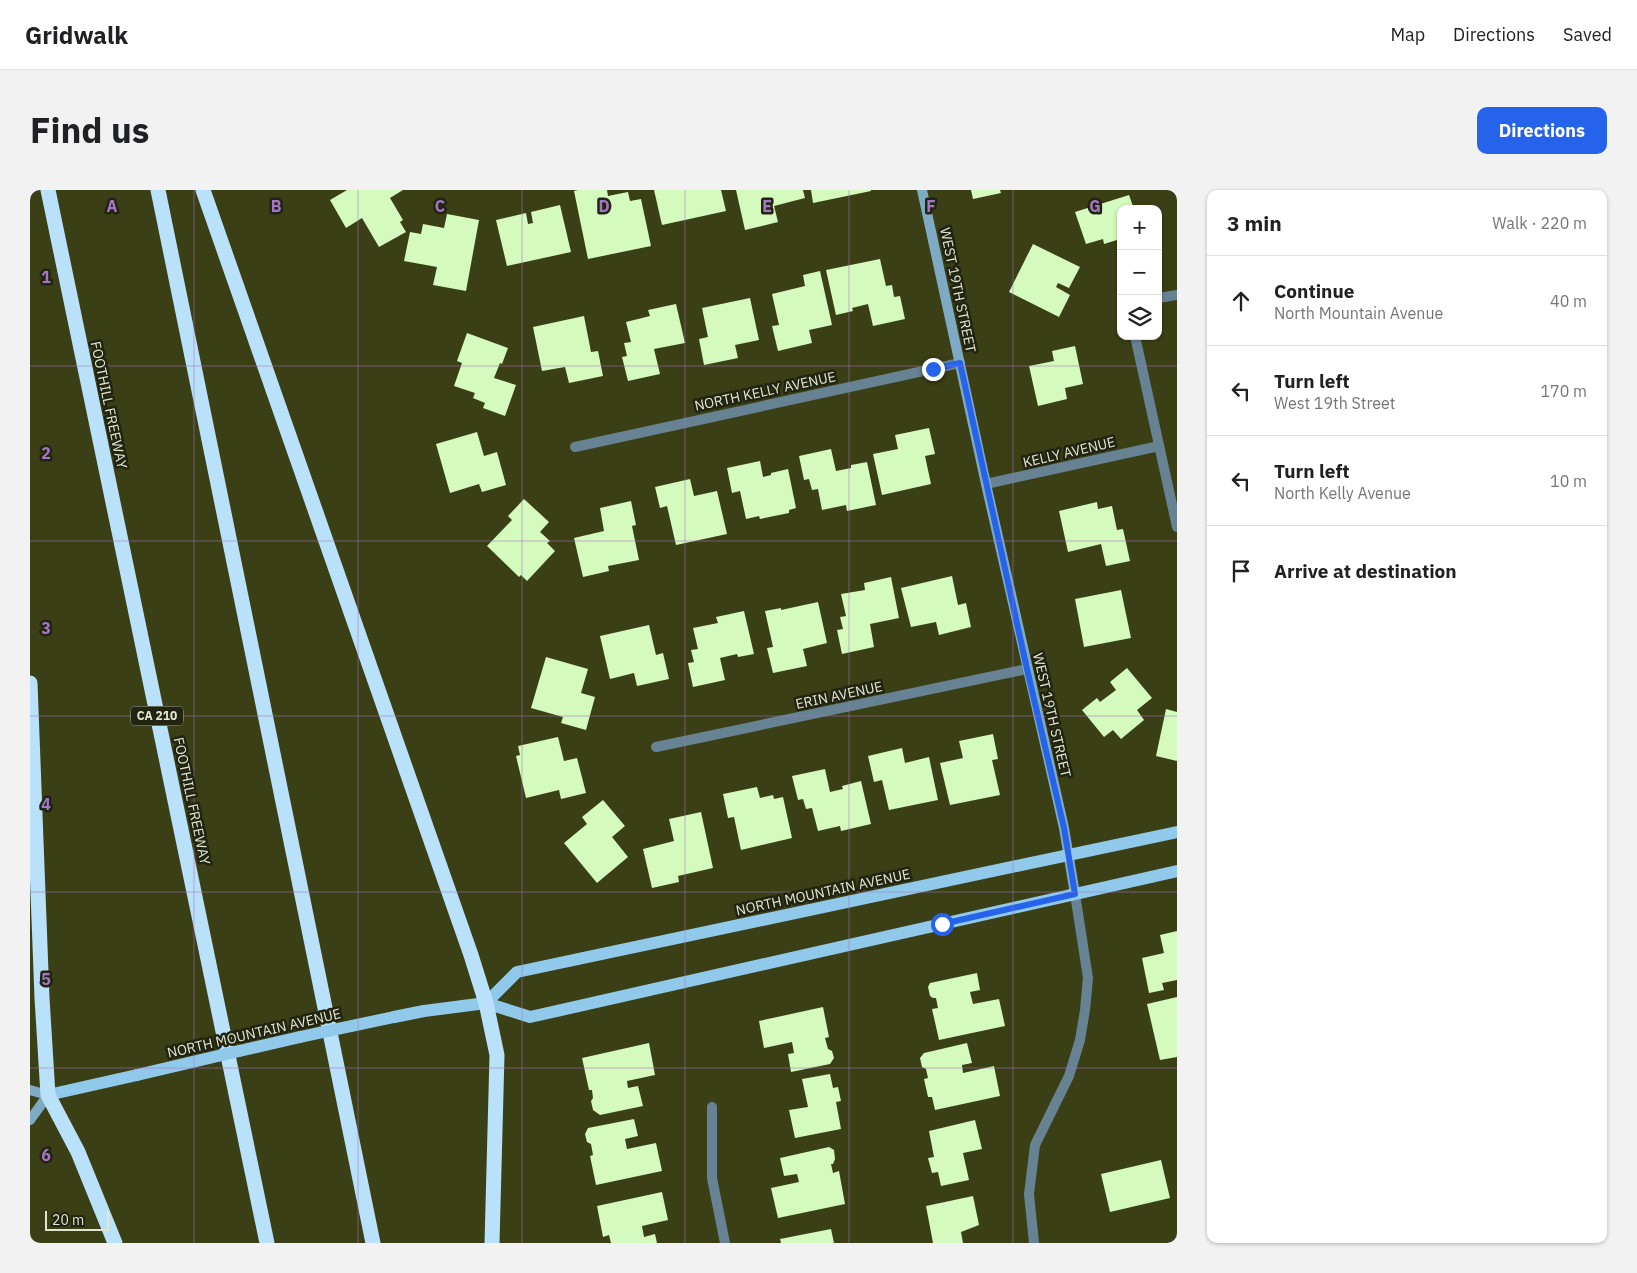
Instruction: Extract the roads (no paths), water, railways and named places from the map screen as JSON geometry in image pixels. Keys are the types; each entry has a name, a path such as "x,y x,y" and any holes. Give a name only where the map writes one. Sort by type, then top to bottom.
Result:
{"highway":[{"name":"FOOTHILL FREEWAY","path":"48,190 267,1243"},
{"path":"158,190 373,1243"},
{"path":"203,190 486,1003 497,1056 492,1243"},
{"path":"30,683 48,1095 78,1152 115,1243"}],"main road":[{"name":"WEST 19TH STREET","path":"922,190 1069,855 1075,894"},
{"name":"NORTH MOUNTAIN AVENUE","path":"486,1003 517,972 1177,832"},
{"name":"NORTH MOUNTAIN AVENUE","path":"30,1090 48,1095 424,1011 486,1003 530,1017 1177,871"},
{"path":"30,1120 48,1095"}],"street":[{"path":"1162,297 1177,294"},
{"path":"1136,340 1177,527"},
{"name":"NORTH KELLY AVENUE","path":"575,447 960,363"},
{"name":"KELLY AVENUE","path":"986,484 1159,446"},
{"name":"ERIN AVENUE","path":"656,748 1027,669"},
{"name":"WEST 19TH STREET","path":"1034,1243 1029,1194 1035,1145 1069,1076 1080,1040 1085,1010 1088,978 1075,894"},
{"path":"712,1107 712,1178 725,1243"}]}
